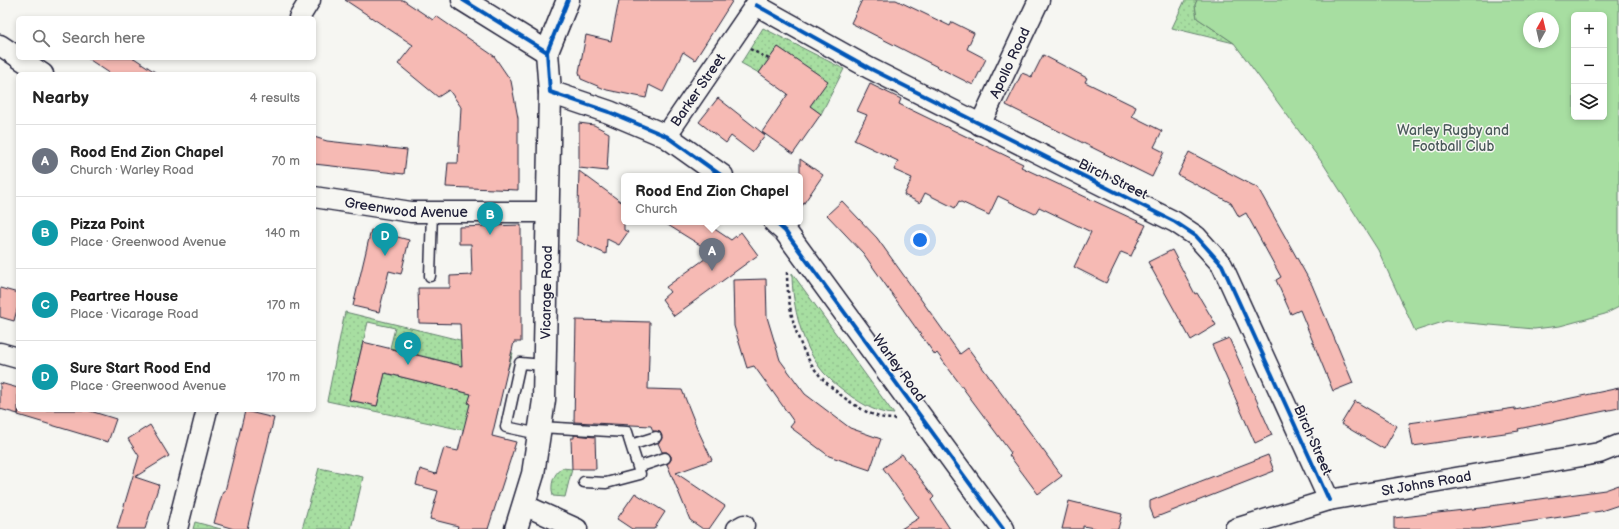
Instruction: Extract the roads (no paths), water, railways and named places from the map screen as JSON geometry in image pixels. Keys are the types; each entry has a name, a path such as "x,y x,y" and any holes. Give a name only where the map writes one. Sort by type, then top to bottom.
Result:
{"street":[{"path":"300,16 310,0"},
{"path":"463,0 547,52 568,0"},
{"name":"Apollo Road","path":"980,125 1039,0"},
{"name":"Birch Street","path":"758,2 869,68 1175,222 1201,242 1222,265 1329,500"},
{"name":"Barker Street","path":"550,92 609,112 666,136 758,2"},
{"path":"0,45 16,56"},
{"name":"Vicarage Road","path":"516,529 533,474 544,400 546,212 550,92 547,52"},
{"path":"22,60 40,72"},
{"path":"666,136 718,173"},
{"name":"Greenwood Avenue","path":"316,196 411,212 546,212"},
{"name":"Warley Road","path":"778,225 790,238 1003,529"},
{"path":"0,353 16,357"},
{"path":"177,529 203,412"},
{"name":"St Johns Road","path":"1235,529 1329,500 1600,453 1619,444"},
{"path":"524,505 577,529"}],"lane":[{"path":"430,276 432,212"},
{"path":"544,365 520,363 506,427 539,430 627,432 640,474 606,483 584,482"},
{"path":"631,445 656,437"},
{"path":"638,467 665,458"}],"place":[{"name":"Pizza Point","path":"490,235"},
{"name":"Sure Start Rood End","path":"385,256"},
{"name":"Rood End Zion Chapel","path":"712,271"},
{"name":"Peartree House","path":"408,365"}],"park label":[{"name":"Warley Rugby and Football Club","path":"1453,138"}]}
